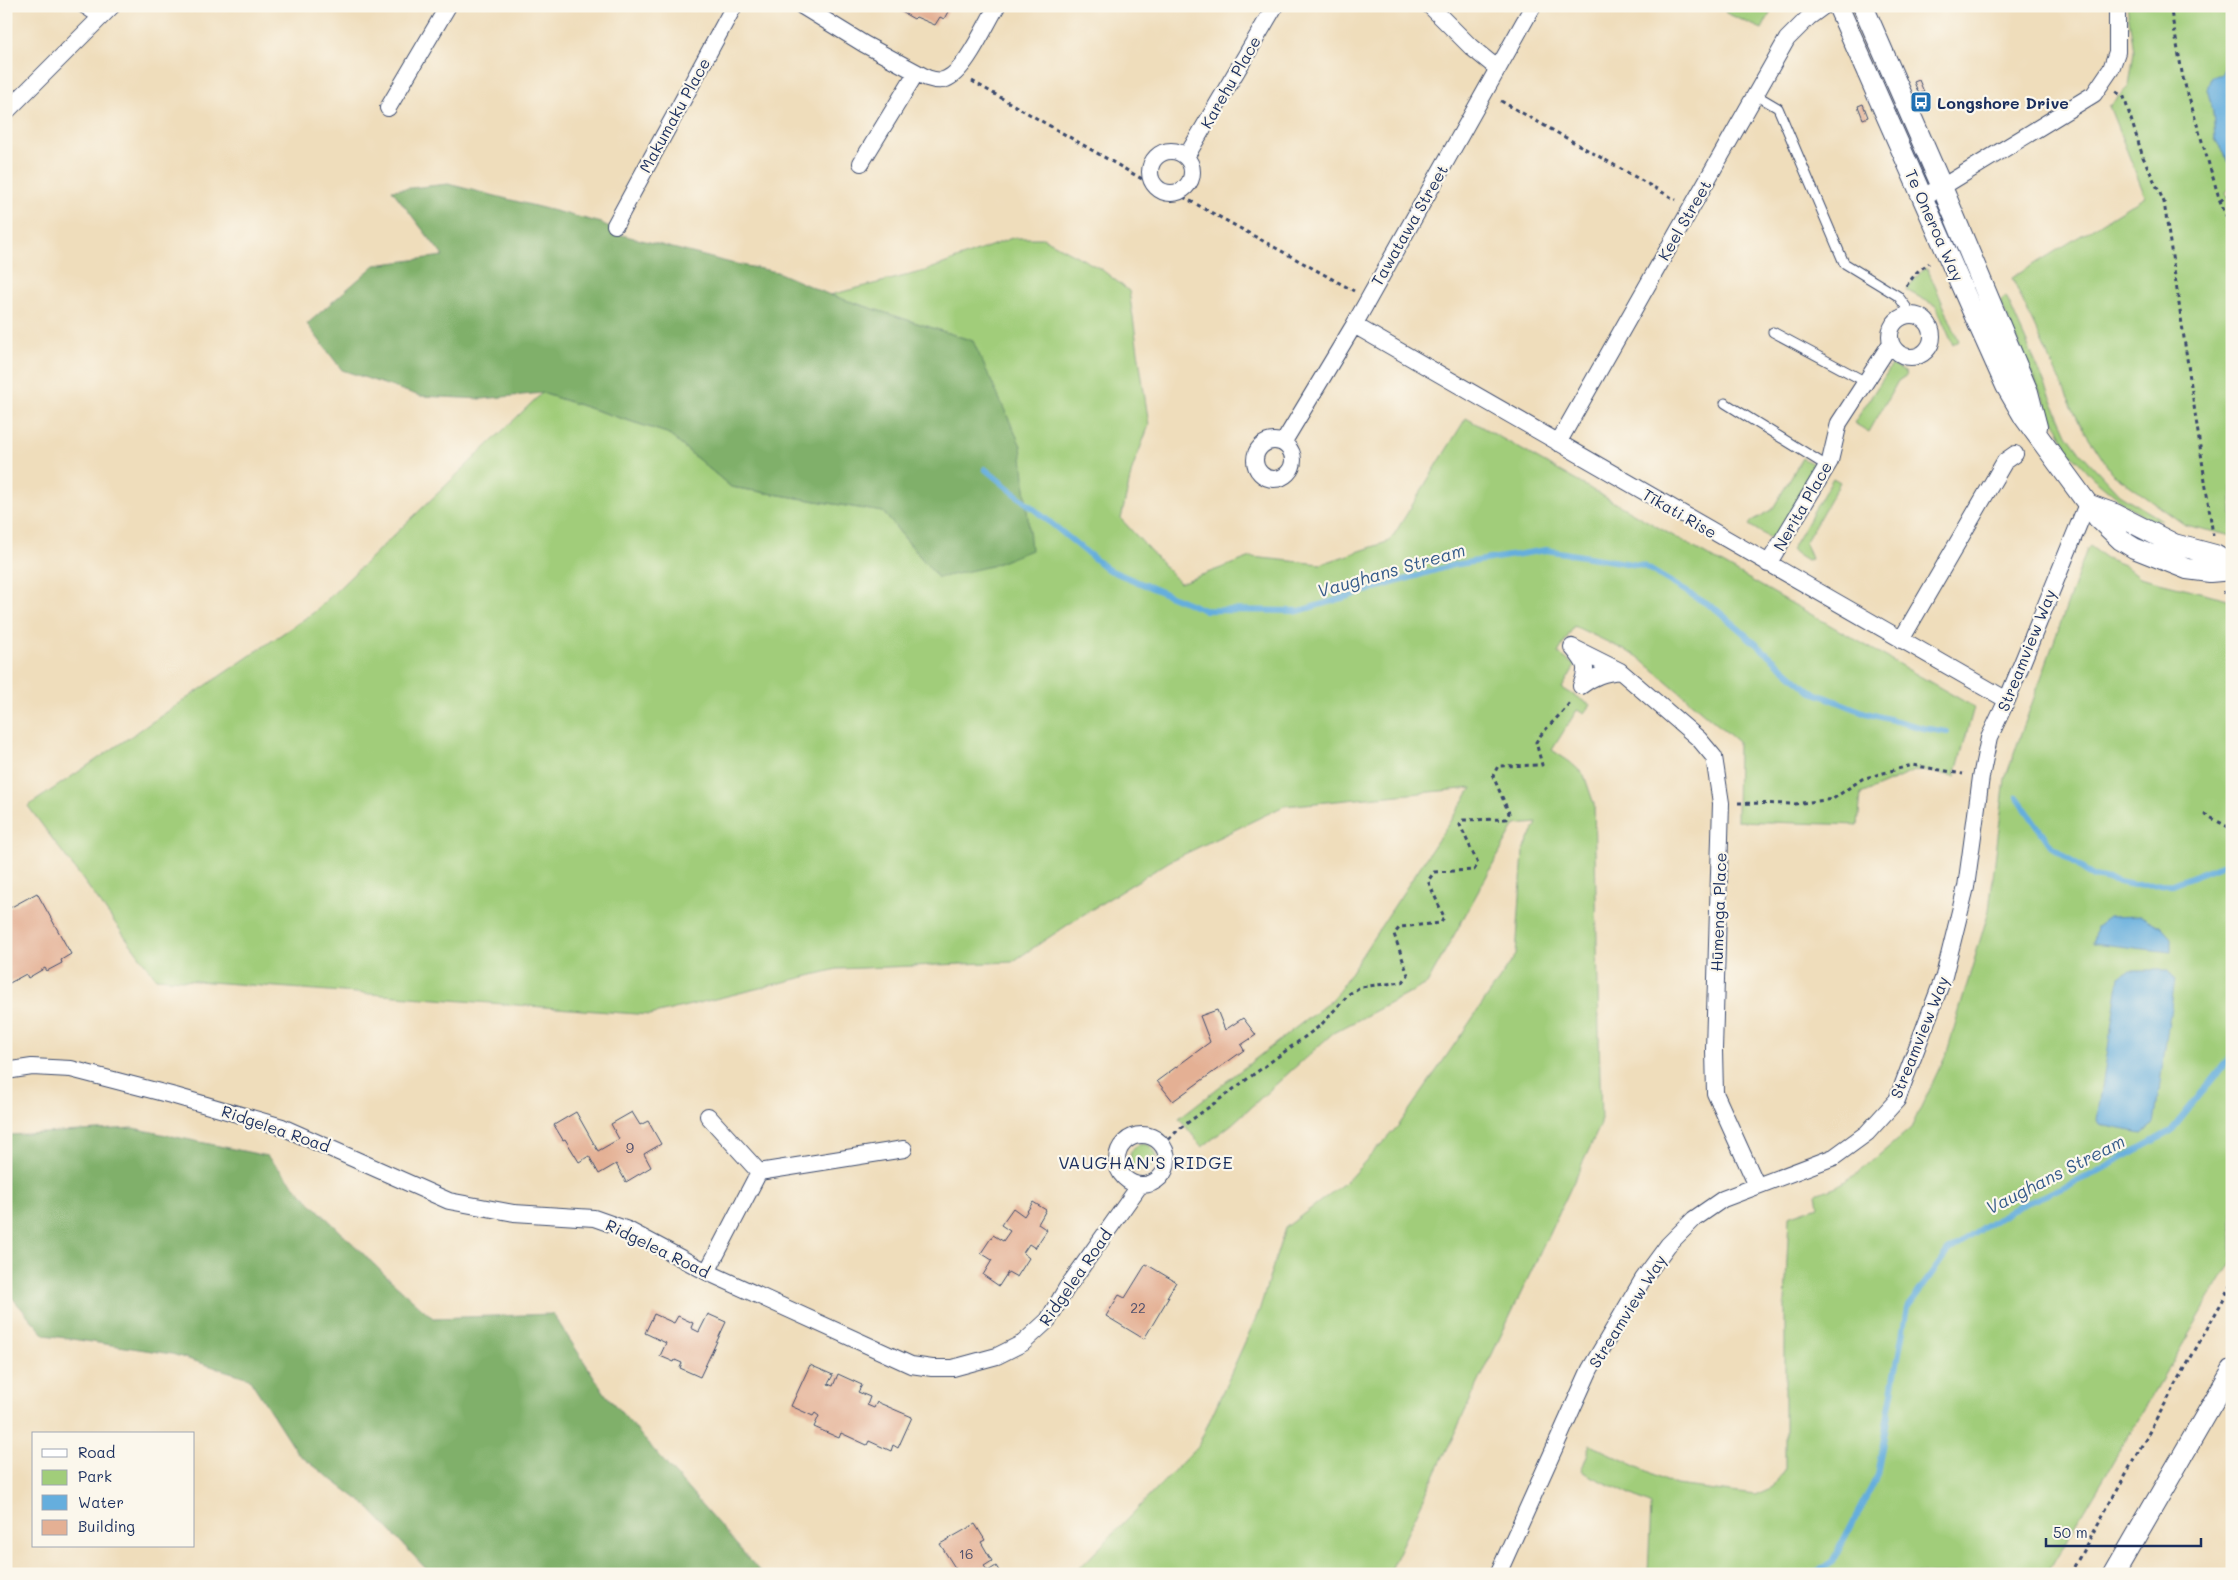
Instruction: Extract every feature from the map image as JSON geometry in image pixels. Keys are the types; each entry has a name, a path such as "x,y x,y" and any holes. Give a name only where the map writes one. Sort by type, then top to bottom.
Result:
{"street":[{"path":"6,112 112,6"},
{"path":"388,108 448,6"},
{"name":"Makumaku Place","path":"615,225 734,6"},
{"path":"802,6 916,73 938,81 958,72 997,6"},
{"name":"Karehu Place","path":"1186,157 1275,6"},
{"path":"1430,6 1471,47 1498,69"},
{"name":"Tawatawa Street","path":"1282,443 1354,325 1533,6"},
{"name":"Keel Street","path":"1558,443 1787,39 1808,17 1824,6"},
{"name":"Te Oneroa Way","path":"1838,6 2006,386 2024,417 2110,531 2134,548 2186,569 2210,572 2232,570"},
{"name":"Te Oneroa Way","path":"1863,6 2028,392 2040,439"},
{"path":"1922,197 1942,187 2094,94 2103,83 2117,52 2117,6"},
{"path":"861,162 916,73"},
{"path":"1169,150 1178,152 1186,157 1192,167 1192,178 1186,187 1176,193 1165,193 1156,187 1151,179 1150,169 1153,160 1169,150"},
{"path":"1891,343 1894,349 1906,357 1920,355 1930,345 1932,332 1929,325 1919,316 1912,315"},
{"name":"Nerita Place","path":"1768,564 1830,461 1839,423 1891,343 1889,336 1894,323 1899,318 1912,315"},
{"name":"Tīkati Rise","path":"1354,325 2007,700"},
{"path":"1901,640 2005,461 2015,454"},
{"path":"2088,504 2115,514 2174,544 2215,555 2232,565"},
{"name":"Streamview Way","path":"1498,1574 1590,1369 1643,1279 1668,1245 1694,1219 1723,1199 1834,1157 1867,1133 1897,1100 1944,976 1966,886 1981,777 1989,738 2007,700 2088,504"},
{"name":"Hūmenga Place","path":"1581,686 1587,672 1585,662 1572,647 1620,671 1700,738 1714,757 1721,803 1714,1050 1715,1093 1757,1186"},
{"path":"1581,686 1592,677 1603,673 1620,671"},
{"name":"Ridgelea Road","path":"6,1071 32,1067 71,1069 175,1096 282,1127 449,1201 514,1213 594,1218 628,1230 707,1272 911,1365 932,1368 953,1368 997,1356 1023,1343 1048,1320 1066,1289 1140,1185 1156,1181 1166,1168 1166,1152 1162,1145"},
{"path":"708,1116 759,1172"},
{"path":"1140,1185 1125,1179 1120,1172 1117,1164 1120,1148 1132,1136 1141,1134 1157,1139 1162,1145"},
{"path":"759,1172 904,1149"},
{"path":"707,1272 759,1172"},
{"path":"2116,1573 2232,1370"}],"lane":[{"path":"79,6 99,19"},
{"path":"1756,95 1778,108 1844,263 1898,296 1912,315"},
{"path":"1773,332 1866,382"},
{"path":"1724,403 1827,466"}],"path":[{"path":"2170,6 2183,78 2220,201 2232,230"},
{"path":"958,72 1156,187"},
{"path":"2103,83 2124,97 2144,157 2164,202 2214,537"},
{"path":"1485,92 1690,208"},
{"path":"2220,201 2232,192"},
{"path":"1176,193 1368,298"},
{"path":"1898,296 1917,272 1929,263"},
{"path":"1162,1145 1179,1128 1321,1025 1349,994 1360,987 1403,982 1408,975 1394,934 1400,927 1441,923 1444,917 1428,881 1434,872 1474,870 1478,864 1460,825 1463,820 1506,818 1509,813 1493,776 1498,766 1542,765 1536,742 1544,728 1561,716 1581,686"},
{"path":"1721,803 1795,804 1833,799 1862,780 1912,765 1981,777"},
{"path":"2204,814 2232,829"},
{"path":"2070,1574 2232,1284"}],"green space":[{"path":"1723,6 1774,6 1762,29 1726,13"},
{"path":"2127,6 2232,6 2232,45 2228,50 2222,74 2207,89 2213,111 2215,139 2232,167 2232,187 2226,192 2232,208 2232,536 2185,525 2111,472 2079,422 2012,278 2145,196 2109,106 2129,86 2134,51"},
{"path":"448,184 602,223 622,235 731,263 777,272 830,295 973,341 1021,446 1031,550 991,566 938,578 883,512 731,487 667,433 542,393 482,399 420,396 342,370 307,324 375,265 443,256 392,190"},
{"path":"1012,238 1043,238 1101,269 1129,291 1149,425 1132,470 1121,519 1180,583 1251,557 1321,564 1390,541 1466,418 1974,707 1955,776 1917,770 1861,794 1858,825 1737,821 1738,742 1637,656 1574,626 1558,653 1575,666 1562,688 1590,705 1584,713 1577,710 1552,750 1570,762 1584,775 1594,804 1601,1124 1388,1574 1074,1574 1198,1446 1259,1311 1285,1228 1347,1181 1399,1125 1516,955 1523,852 1537,823 1515,825 1427,984 1333,1033 1232,1124 1202,1147 1179,1118 1333,999 1472,788 1284,806 1170,861 1081,916 1012,962 837,969 650,1015 156,978 28,806 313,613 542,393 667,433 731,487 883,512 938,578 973,341 830,295 925,271"},
{"path":"1924,268 1928,270 1959,341 1953,345 1936,306 1906,290"},
{"path":"2006,296 2067,434 2080,452 2119,494 2162,520 2149,520 2126,505 2092,477 2069,451 2039,390 2000,301"},
{"path":"1892,365 1907,375 1898,381 1869,432 1854,423"},
{"path":"1802,458 1819,467 1775,541 1749,525 1752,521 1772,510"},
{"path":"1833,478 1840,482 1805,543 1811,559 1807,560 1791,550"},
{"path":"2090,546 2106,558 2124,565 2139,577 2232,600 2232,1261 2047,1574 1648,1574 1651,1505 1581,1471 1591,1445 1676,1485 1755,1495 1773,1487 1785,1468 1785,1303 1789,1216 1818,1206 1816,1194 1837,1186 1858,1173 1911,1128 1947,1052 1989,910 2005,779 2087,549"},
{"path":"133,1128 267,1156 310,1202 385,1275 433,1318 553,1314 606,1395 762,1574 431,1574 366,1505 298,1454 249,1378 172,1354 45,1335 6,1291 6,1156 9,1135"},
{"path":"1143,1144 1152,1148 1156,1157 1152,1166 1143,1170 1134,1166 1130,1157 1134,1148"}],"water":[{"path":"2232,45 2232,167 2215,139 2213,111 2207,89 2211,77 2222,74 2228,50"},
{"path":"2141,916 2161,927 2171,938 2171,952 2093,943 2096,927 2109,917"},
{"path":"2130,970 2168,970 2175,979 2154,1124 2142,1133 2100,1125 2097,1120 2119,977"}],"building":[{"path":"903,6 951,6 944,19 940,17 935,25 916,17 914,19 900,11"},
{"path":"1919,80 1924,92 1919,94 1914,82"},
{"path":"1863,104 1868,117 1863,119 1858,106"},
{"path":"37,893 71,954 61,960 62,963 47,971 45,968 28,978 26,974 6,985 6,910"},
{"path":"1217,1010 1225,1030 1243,1018 1256,1035 1241,1045 1244,1050 1173,1101 1157,1081 1210,1042 1200,1016"},
{"path":"576,1112 598,1151 619,1139 611,1124 632,1112 640,1125 648,1121 661,1144 644,1154 651,1167 626,1182 616,1164 599,1174 589,1156 579,1162 554,1125"},
{"path":"1033,1202 1046,1210 1038,1224 1047,1230 1035,1248 1029,1244 1023,1253 1029,1258 1017,1277 1008,1272 999,1286 983,1275 992,1260 981,1253 993,1235 1003,1241 1010,1231 1001,1225 1013,1208 1024,1216"},
{"path":"1146,1264 1176,1282 1144,1339 1106,1316 1119,1295 1125,1298"},
{"path":"654,1314 674,1323 678,1316 693,1323 691,1328 699,1332 708,1314 726,1322 700,1377 680,1368 682,1363 660,1356 666,1343 645,1333"},
{"path":"810,1365 833,1375 828,1384 833,1386 838,1374 862,1385 858,1392 870,1397 867,1405 874,1408 877,1402 912,1417 898,1448 893,1445 891,1451 869,1441 867,1445 841,1433 839,1438 814,1427 819,1416 815,1413 813,1416 791,1406"},
{"path":"975,1524 985,1540 981,1542 992,1561 984,1566 988,1571 996,1566 1001,1574 959,1574 940,1544"}],"waterway":[{"name":"Vaughans Stream","path":"985,469 1107,569 1204,610 1299,611 1453,565 1546,550 1644,566 1717,610 1810,691 1866,713 1923,728 1947,732"},
{"path":"2017,797 2052,847 2094,877 2134,885 2173,884 2232,861"},
{"name":"Vaughans Stream","path":"1814,1574 1832,1562 1877,1476 1907,1308 1948,1251 2011,1210 2093,1174 2171,1131 2232,1055"}],"place":[{"name":"Longshore Drive","path":"1921,102"}],"district":[{"name":"VAUGHAN'S RIDGE","path":"1146,1162"}]}
